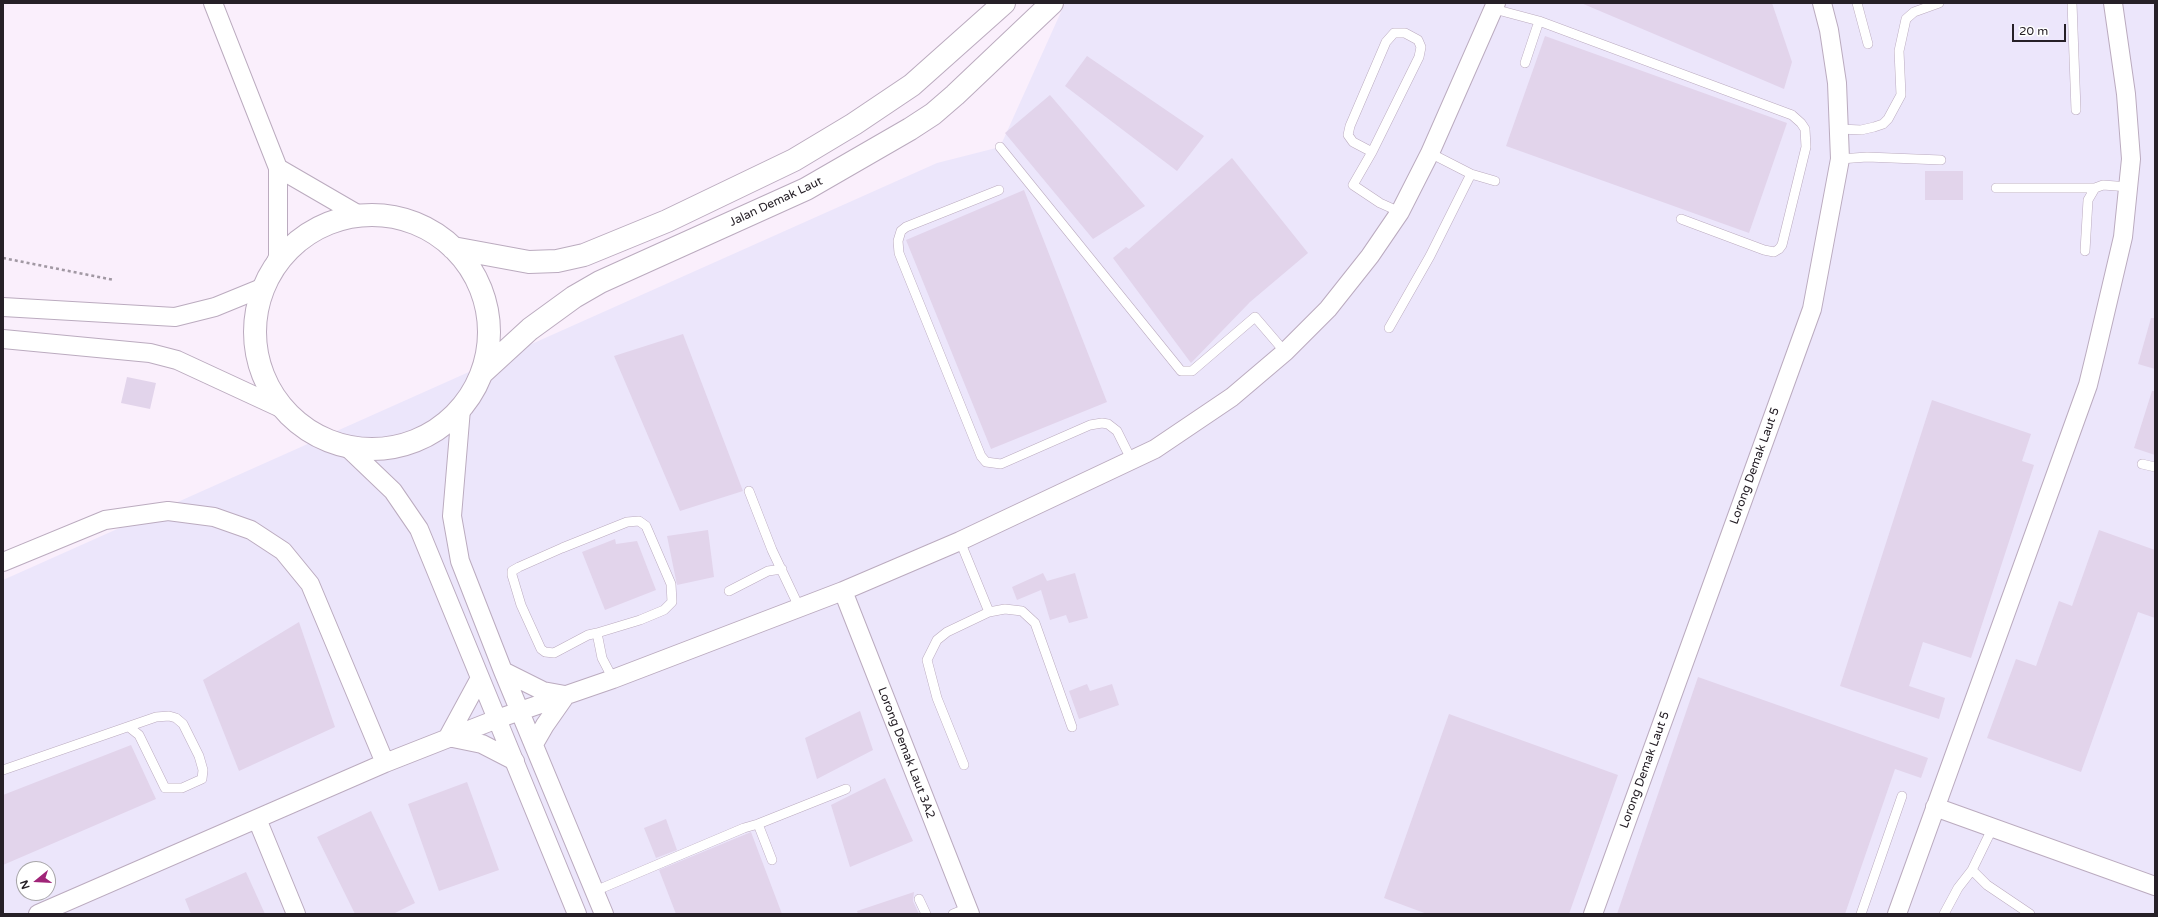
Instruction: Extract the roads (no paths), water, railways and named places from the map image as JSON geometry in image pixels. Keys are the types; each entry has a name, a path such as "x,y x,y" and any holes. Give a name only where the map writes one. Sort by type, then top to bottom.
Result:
{"main road":[{"path":"453,248 529,262 557,261 584,255 667,221 794,160 854,124 912,85 1004,3"},
{"name":"Jalan Demak Laut","path":"482,373 530,328 574,296 607,279 806,189 910,129 933,114 955,95 1052,3"},
{"path":"359,215 393,217 419,225 437,235 453,248 470,269 482,293 488,320 488,347 482,373 473,392 461,409 440,427 409,444 382,449 347,447 324,439 303,427 285,410 270,388 260,364 257,345 257,312 267,281 292,246 307,234 323,225 359,215"}],"street":[{"path":"3,307 175,317 215,307 267,281 278,257 278,168 213,3"},
{"name":"Lorong Demak Laut 5","path":"1593,914 1812,309 1840,159 1840,129 1834,56 1822,3"},
{"path":"1897,914 2088,386 2123,237 2131,158 2126,94 2113,3"},
{"path":"38,914 448,737 613,679 800,609 960,541 1161,446 1232,397 1285,352 1328,309 1370,256 1400,212 1430,153 1495,6"},
{"path":"278,168 359,215"},
{"path":"3,338 150,353 177,360 285,410"},
{"path":"461,409 452,492 452,516 460,561 503,671 604,914"},
{"path":"347,447 393,491 419,529 577,914"},
{"path":"3,562 105,520 168,511 214,516 251,530 283,551 310,584 385,763"},
{"name":"Lorong Demak Laut 3A2","path":"843,591 964,912"},
{"path":"503,671 543,691 566,695"},
{"path":"448,737 480,678"},
{"path":"534,744 544,724 566,695"},
{"path":"448,737 482,744 515,761"},
{"path":"1935,807 1992,829 2155,886"},
{"path":"257,819 296,914"}],"lane":[{"path":"1857,3 1868,44"},
{"path":"1840,129 1861,130 1874,128 1883,124 1888,119 1901,95 1899,51 1906,19 1914,12 1938,3"},
{"path":"2072,3 2076,110"},
{"path":"1495,6 1792,115 1801,123 1805,129 1806,147 1782,245 1779,249 1774,252 1764,250 1681,219"},
{"path":"1525,63 1539,21"},
{"path":"1372,152 1352,142 1348,135 1350,126 1389,38 1394,33 1411,34 1418,40 1421,47 1419,57 1372,152 1353,185 1380,204 1400,212"},
{"path":"1000,147 1181,371 1192,371 1256,317 1285,352"},
{"path":"1430,153 1472,174 1495,181"},
{"path":"1840,159 1867,157 1941,160"},
{"path":"1389,328 1430,256 1472,174"},
{"path":"1996,188 2129,187"},
{"path":"2085,251 2088,200 2095,188"},
{"path":"999,190 906,227 899,235 898,246 981,456 986,462 1001,464 1090,425 1102,423 1108,424 1117,432 1132,461"},
{"path":"2142,464 2155,467"},
{"path":"749,492 800,609"},
{"path":"639,521 646,526 670,584 672,602 664,610 640,620 597,633 588,635 554,653 545,652 538,644 521,605 512,580 512,571 562,548 627,522 639,521"},
{"path":"960,541 989,612"},
{"path":"729,591 768,571 782,570"},
{"path":"964,765 937,698 927,660 937,640 946,632 989,612 1005,609 1022,611 1035,623 1072,727"},
{"path":"597,633 602,658 613,679"},
{"path":"3,770 156,717 176,718 183,724 199,756 203,770 202,779 182,788 165,788 139,735 129,727"},
{"path":"595,891 744,828 758,824 846,789"},
{"path":"1861,914 1902,796"},
{"path":"758,824 772,860"},
{"path":"1944,914 1958,888 1972,870 1992,829"},
{"path":"1972,870 1987,885 2030,914"},
{"path":"919,899 926,914"}]}
